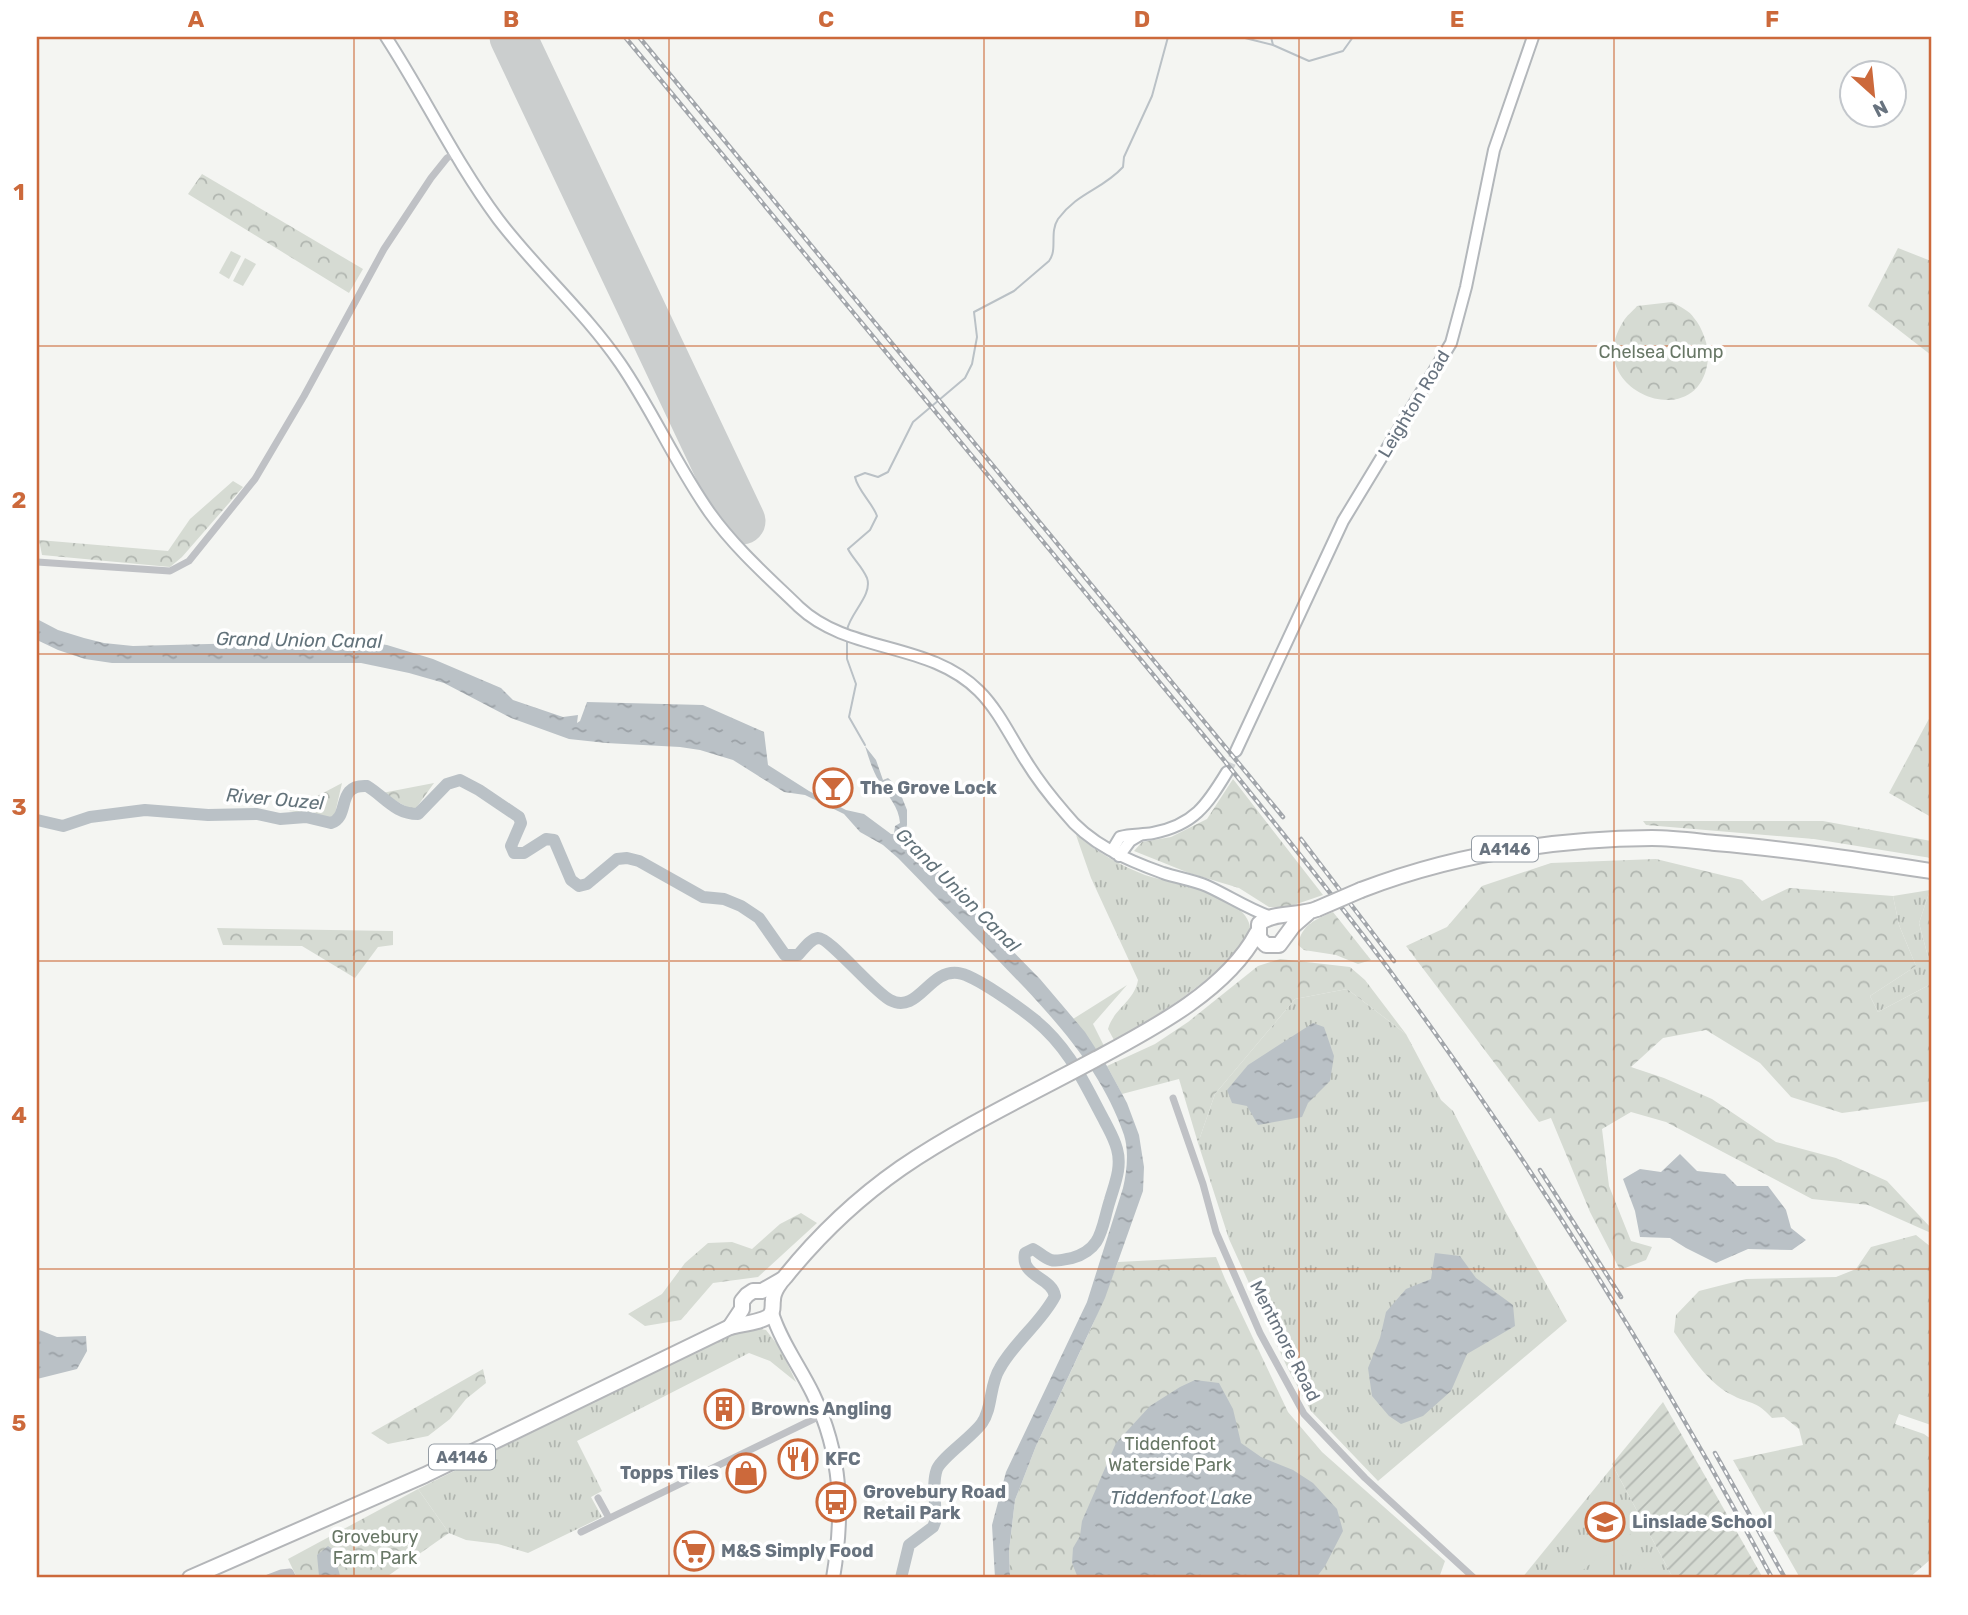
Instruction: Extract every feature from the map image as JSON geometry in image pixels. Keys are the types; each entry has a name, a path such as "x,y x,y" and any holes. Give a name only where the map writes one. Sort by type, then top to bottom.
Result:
{"highway":[{"name":"A4146","path":"1274,917 1313,911 1361,890 1422,869 1507,849 1558,842 1654,838 1800,851 1931,871"},
{"name":"A4146","path":"1287,934 1313,911"},
{"path":"1274,917 1285,923 1287,934 1282,943 1271,947 1262,942 1257,931 1262,920 1274,917"},
{"name":"A4146","path":"190,1578 425,1475 764,1309 783,1279 815,1243 854,1205 900,1169 958,1132 1131,1040 1196,997 1242,957 1257,931"},
{"name":"A4146","path":"1242,957 1271,947"},
{"name":"A4146","path":"730,1327 742,1309 742,1301 753,1291 764,1309"},
{"path":"742,1309 746,1316 764,1309"}],"main road":[{"path":"386,37 454,154 500,222 547,278 581,313 619,362 689,481 712,515 748,559 799,607 830,628 854,639 902,650 945,667 964,678 993,707 1066,816 1088,836 1117,854 1204,885 1245,907 1274,917"},
{"name":"Leighton Road","path":"1236,751 1343,520 1451,343 1466,287 1494,150 1533,37"},
{"path":"1088,836 1140,835 1176,827 1199,813 1227,772"},
{"path":"1117,854 1140,835"},
{"path":"1117,854 1114,847 1120,837"},
{"path":"1245,907 1257,931"},
{"path":"764,1309 798,1365 822,1415 832,1444 839,1482 839,1517 833,1578"}],"street":[{"path":"37,562 170,571 188,561 259,474 384,250 431,178 447,158 454,154"},
{"name":"Mentmore Road","path":"1173,1098 1203,1184 1216,1232 1260,1334 1304,1414 1365,1478 1474,1578"},
{"path":"581,1532 822,1415"},
{"path":"598,1498 609,1518"},
{"path":"268,1578 290,1572 293,1578"}],"green space":[{"path":"202,174 363,269 349,293 188,194"},
{"path":"1898,248 1931,261 1931,355 1868,306"},
{"path":"231,251 241,256 229,279 219,273"},
{"path":"245,258 256,264 243,286 233,281"},
{"name":"Chelsea Clump","path":"1672,302 1692,315 1697,322 1706,342 1708,358 1701,382 1686,396 1667,400 1647,396 1629,385 1617,368 1614,347 1623,322 1637,306"},
{"path":"233,481 243,487 182,557 170,567 42,555 39,540 168,551 190,519"},
{"path":"1931,715 1931,817 1889,793"},
{"path":"1233,779 1323,895 1288,907 1269,907 1239,888 1189,873 1134,851 1142,842 1171,837 1207,819"},
{"path":"342,783 334,818 289,811"},
{"path":"434,783 414,811 382,793"},
{"path":"1643,821 1823,821 1931,841 1931,858 1814,839 1646,825"},
{"path":"1076,835 1109,858 1135,871 1199,888 1220,897 1242,912 1250,925 1245,942 1204,981 1161,1012 1114,1040 1108,1029 1136,988 1138,980 1091,878"},
{"path":"1656,859 1742,880 1762,901 1789,888 1893,896 1899,925 1916,966 1870,996 1878,1012 1931,984 1931,1101 1842,1113 1791,1097 1760,1063 1706,1030 1663,1038 1631,1067 1712,1099 1776,1142 1836,1158 1887,1181 1931,1228 1931,1233 1868,1205 1812,1199 1666,1122 1631,1112 1602,1129 1609,1186 1631,1241 1652,1247 1646,1260 1620,1270 1590,1212 1551,1118 1539,1122 1406,946 1447,927 1482,886 1551,863"},
{"path":"1930,890 1919,923 1931,968 1931,984 1878,1012 1870,996 1916,966 1899,925 1893,896"},
{"path":"1931,890 1931,968 1919,923"},
{"path":"1333,912 1371,960 1358,964 1336,955 1304,950 1298,945 1306,928 1315,920"},
{"path":"217,928 393,931 393,945 378,947 355,978 302,946 223,945"},
{"path":"1280,959 1350,967 1365,980 1406,1034 1347,989 1295,999 1215,1094 1198,1143 1179,1079 1122,1094 1107,1066 1155,1044 1188,1022 1258,966"},
{"path":"1127,985 1093,1024 1104,1046 1097,1051 1073,1019"},
{"path":"1347,989 1406,1034 1441,1100 1453,1111 1567,1321 1378,1481 1311,1411 1287,1367 1229,1239 1198,1143 1215,1094 1295,999"},
{"path":"801,1213 817,1223 758,1277 713,1283 681,1320 645,1326 628,1314 662,1294 685,1263 708,1243 732,1242 752,1249 780,1224"},
{"path":"1916,1235 1931,1247 1931,1425 1899,1414 1895,1424 1931,1439 1931,1559 1909,1578 1800,1578 1733,1460 1803,1445 1799,1429 1784,1417 1772,1418 1757,1405 1730,1394 1713,1382 1674,1332 1676,1315 1699,1291 1746,1279 1836,1277 1856,1269 1871,1247"},
{"name":"Tiddenfoot Waterside Park","path":"1216,1257 1288,1412 1322,1452 1445,1561 1439,1578 1010,1578 1009,1551 1015,1500 1036,1446 1093,1324 1118,1262"},
{"path":"752,1327 766,1330 780,1348 796,1382 770,1361 749,1353 577,1441 602,1491 591,1497 602,1517 528,1553 498,1544 466,1540 449,1533 418,1489 735,1331"},
{"path":"483,1369 486,1383 466,1399 450,1419 428,1436 388,1444 371,1433"},
{"path":"1663,1402 1763,1578 1673,1578 1612,1464"},
{"name":"Linslade School","path":"1613,1466 1673,1578 1522,1578"},
{"name":"Grovebury Farm Park","path":"418,1489 449,1533 385,1578 297,1578 288,1559"},
{"path":"1632,1522 1637,1529 1613,1548 1628,1550 1640,1556 1650,1565 1657,1578 1650,1578 1641,1564 1627,1556 1611,1554 1595,1560 1573,1577 1557,1578"}],"water":[{"path":"37,619 58,630 84,638 133,646 279,642 337,647 352,647 365,642 387,645 433,659 501,688 513,700 563,717 578,715 577,723 587,702 703,705 764,732 768,765 846,810 864,814 894,834 895,826 900,823 898,812 875,774 865,746 876,760 883,780 888,778 904,792 901,795 907,810 907,825 904,835 908,845 934,865 948,885 1040,979 1085,1032 1127,1103 1139,1135 1144,1167 1143,1191 1105,1298 1036,1446 1015,1500 1009,1551 1010,1578 995,1578 992,1525 1006,1472 1087,1302 1123,1188 1127,1161 1126,1141 1101,1085 1070,1039 1015,978 898,858 883,845 860,832 844,814 805,795 784,792 733,760 700,750 569,739 511,718 444,683 361,663 112,663 85,659 37,640"},
{"path":"1313,1023 1324,1027 1334,1056 1330,1081 1308,1103 1302,1117 1258,1125 1247,1106 1232,1103 1227,1090 1248,1065"},
{"path":"1680,1154 1697,1171 1725,1174 1737,1186 1768,1186 1786,1210 1791,1228 1806,1240 1792,1250 1748,1249 1716,1263 1670,1238 1640,1237 1635,1211 1623,1179 1640,1169 1661,1172"},
{"path":"1435,1253 1460,1256 1476,1278 1513,1305 1515,1326 1467,1354 1451,1391 1423,1416 1401,1424 1389,1416 1372,1396 1368,1368 1380,1338 1386,1312 1406,1289 1431,1279"},
{"path":"37,1329 57,1337 86,1336 87,1351 77,1369 37,1379"},
{"name":"Tiddenfoot Lake","path":"1195,1380 1219,1383 1233,1409 1241,1443 1261,1457 1293,1470 1313,1483 1337,1509 1343,1531 1316,1578 1078,1578 1072,1563 1073,1548 1116,1443 1150,1406"},
{"path":"328,1546 335,1551 340,1578 319,1576 317,1555"}],"waterway":[{"path":"847,630 868,584 865,574 848,549 870,530 877,516 855,477 865,473 878,477 888,472 913,422 965,378 972,364 977,337 974,312 1014,291 1049,261 1058,219 1074,203 1123,167 1124,157 1152,96 1168,37"},
{"path":"1241,37 1273,45 1309,61 1343,51 1353,37"},
{"path":"1271,37 1273,45"},
{"path":"847,639 847,659 856,684 849,717 865,745"},
{"name":"River Ouzel","path":"37,820 63,826 90,817 145,810 208,815 257,814 280,819 306,817 331,823 341,814 347,795 357,787 367,786 397,808 418,814 447,784 460,780 519,817 521,823 511,846 514,853 524,853 546,839 554,840 571,880 579,886 587,884 617,859 639,861 703,897 724,899 741,906 759,918 785,955 798,955 812,940 824,940 890,1000 908,1002 939,978 958,973 1009,1000 1035,1020 1058,1042 1089,1092 1116,1145 1119,1162 1117,1175 1102,1228 1090,1249 1059,1261 1048,1259 1033,1249 1025,1253 1027,1267 1053,1290 1055,1296 1000,1368 982,1423 937,1469 934,1482 935,1522 933,1527 909,1545 901,1578"}],"runway":[{"path":"513,37 742,521"}],"tunnel":[{"path":"1227,772 1236,751"}],"railway":[{"path":"625,37 1223,759 1393,975 1496,1120 1593,1270 1685,1422 1772,1578"},
{"path":"639,37 1283,817"},
{"path":"1301,839 1394,961"},
{"path":"1540,1170 1621,1297"},
{"path":"1715,1453 1785,1578"}],"place":[{"name":"The Grove Lock","path":"833,788"},
{"name":"Browns Angling","path":"724,1409"},
{"name":"KFC","path":"798,1459"},
{"name":"Topps Tiles","path":"746,1473"},
{"name":"Grovebury Road Retail Park","path":"836,1502"},
{"name":"Linslade School","path":"1605,1522"},
{"name":"M&S Simply Food","path":"694,1551"}],"water label":[{"name":"Grand Union Canal","path":"299,640"},
{"name":"Grand Union Canal","path":"958,890"}]}
